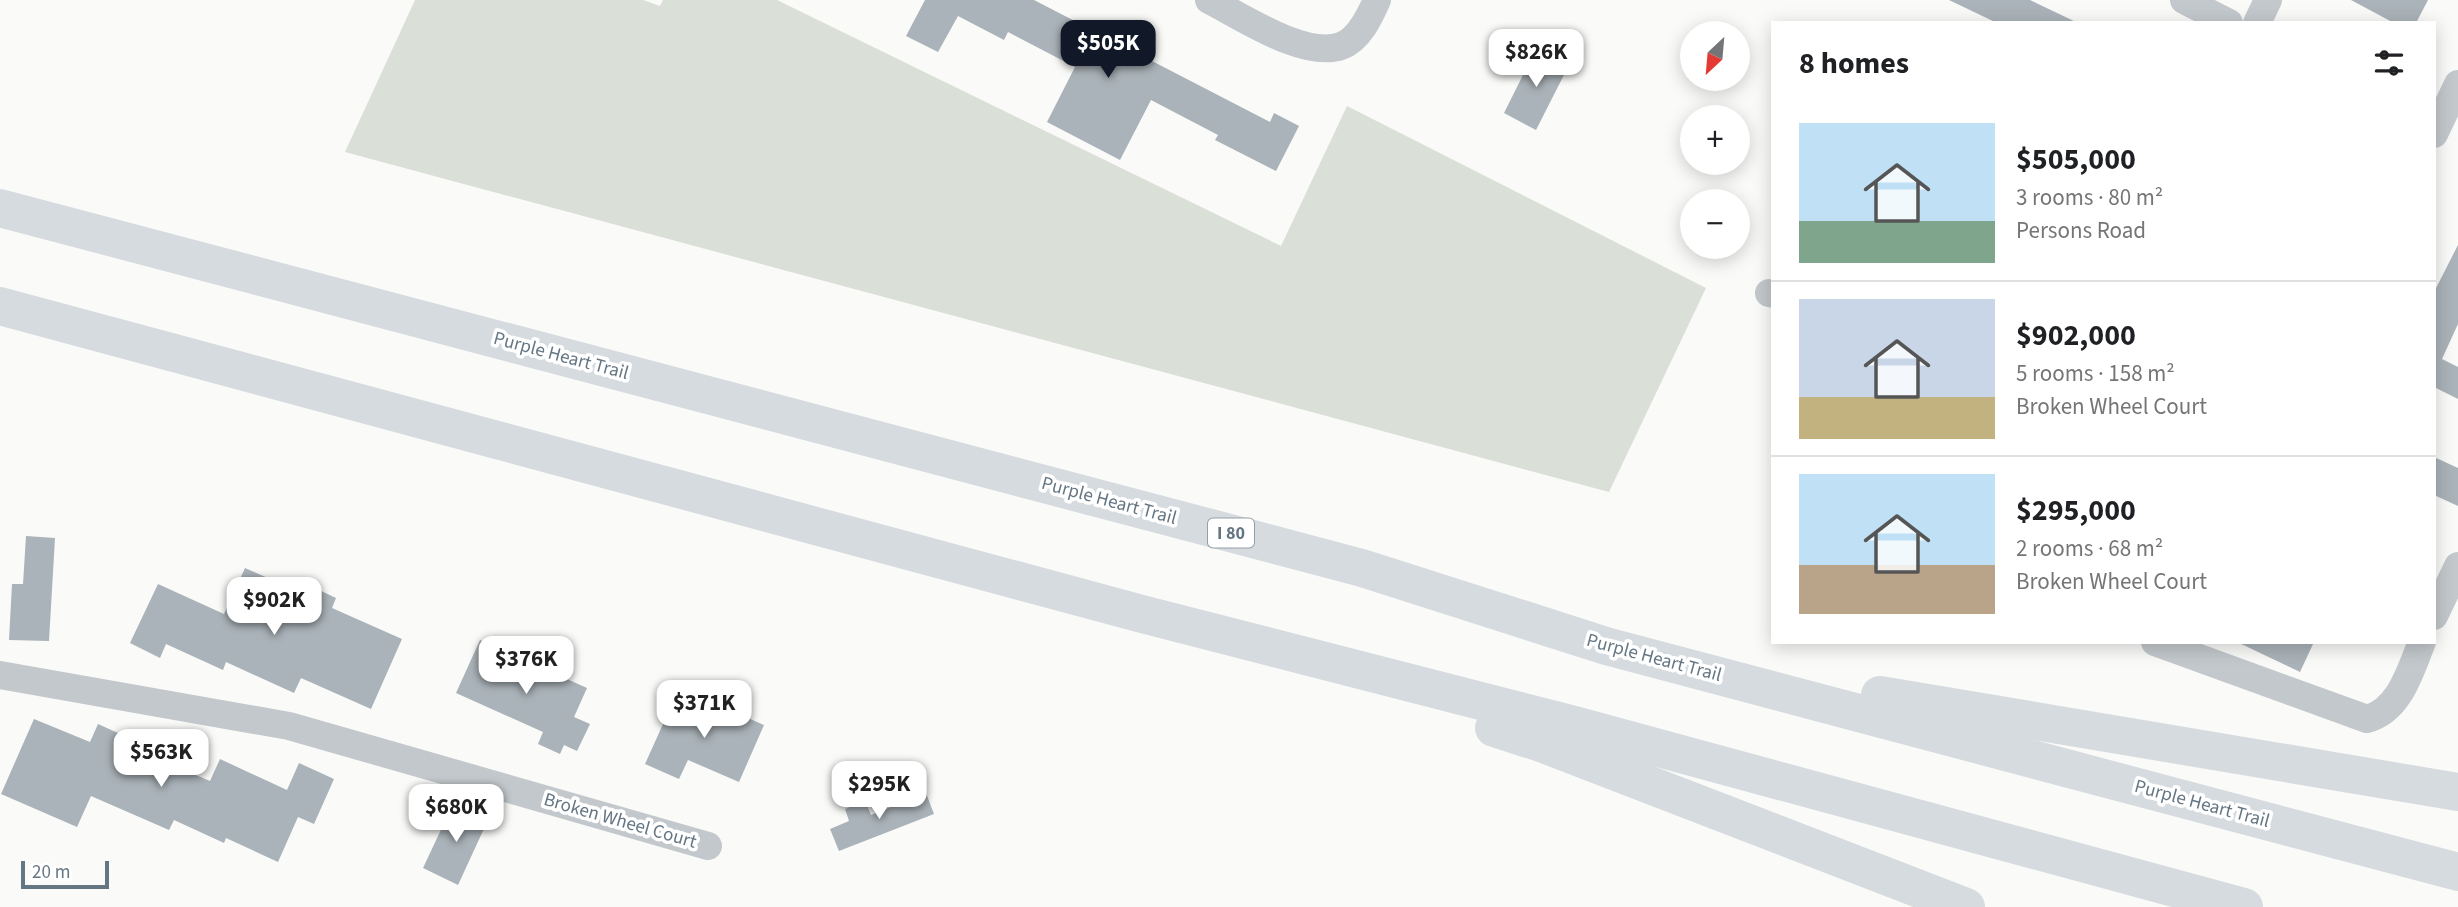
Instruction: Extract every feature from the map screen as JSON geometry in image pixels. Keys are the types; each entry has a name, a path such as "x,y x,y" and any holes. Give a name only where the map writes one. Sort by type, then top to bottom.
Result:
{"highway":[{"name":"Purple Heart Trail","path":"0,208 1362,568 1606,646 2458,872"},
{"path":"0,306 1142,614 1574,724 2244,907"},
{"path":"1142,614 1541,743 1966,907"},
{"path":"1606,646 2014,719 2458,792"}],"street":[{"path":"1209,0 1293,42 1319,48 1342,46 1360,32 1377,0"},
{"path":"2184,0 2225,21"},
{"path":"2258,21 2268,0"},
{"path":"2436,130 2458,84"},
{"path":"2436,612 2458,566"},
{"path":"2167,644 2191,648 2367,719 2390,707 2401,691 2421,644"},
{"name":"Broken Wheel Court","path":"0,675 289,726 708,846"}],"shaded area":[{"path":"415,0 643,0 660,6 663,0 777,0 1281,246 1347,106 1706,288 1609,492 345,152"}],"building":[{"path":"925,0 1034,0 1270,122 1274,113 1299,126 1276,171 1215,140 1218,135 1151,100 1120,160 1047,122 1075,67 1008,32 1004,40 958,16 938,52 906,36"},
{"path":"1949,0 2030,0 2074,21 1993,21"},
{"path":"2351,0 2428,0 2417,21 2390,21"},
{"path":"1536,49 1569,65 1536,130 1504,113"},
{"path":"2458,245 2458,324 2442,359 2458,367 2458,399 2436,388 2436,288"},
{"path":"2436,458 2458,468 2458,506 2436,496"},
{"path":"26,536 55,538 49,641 9,640 12,584 23,584"},
{"path":"245,568 296,590 300,581 336,598 332,608 402,639 371,709 301,678 294,693 226,662 223,670 166,644 160,658 130,643 158,584 224,614"},
{"path":"480,640 587,688 574,717 590,724 577,751 564,745 560,754 538,744 543,732 456,693"},
{"path":"2241,644 2313,644 2300,672"},
{"path":"677,693 722,713 725,708 764,725 739,782 688,760 679,779 645,764"},
{"path":"34,719 90,742 98,724 118,733 115,741 210,781 220,759 287,790 299,763 334,779 314,824 298,817 278,862 226,838 224,843 174,820 169,830 91,796 77,827 1,794"},
{"path":"926,793 934,814 839,851 830,829 849,821 845,809 865,801 871,815"},
{"path":"453,804 488,820 458,885 423,868"}]}
